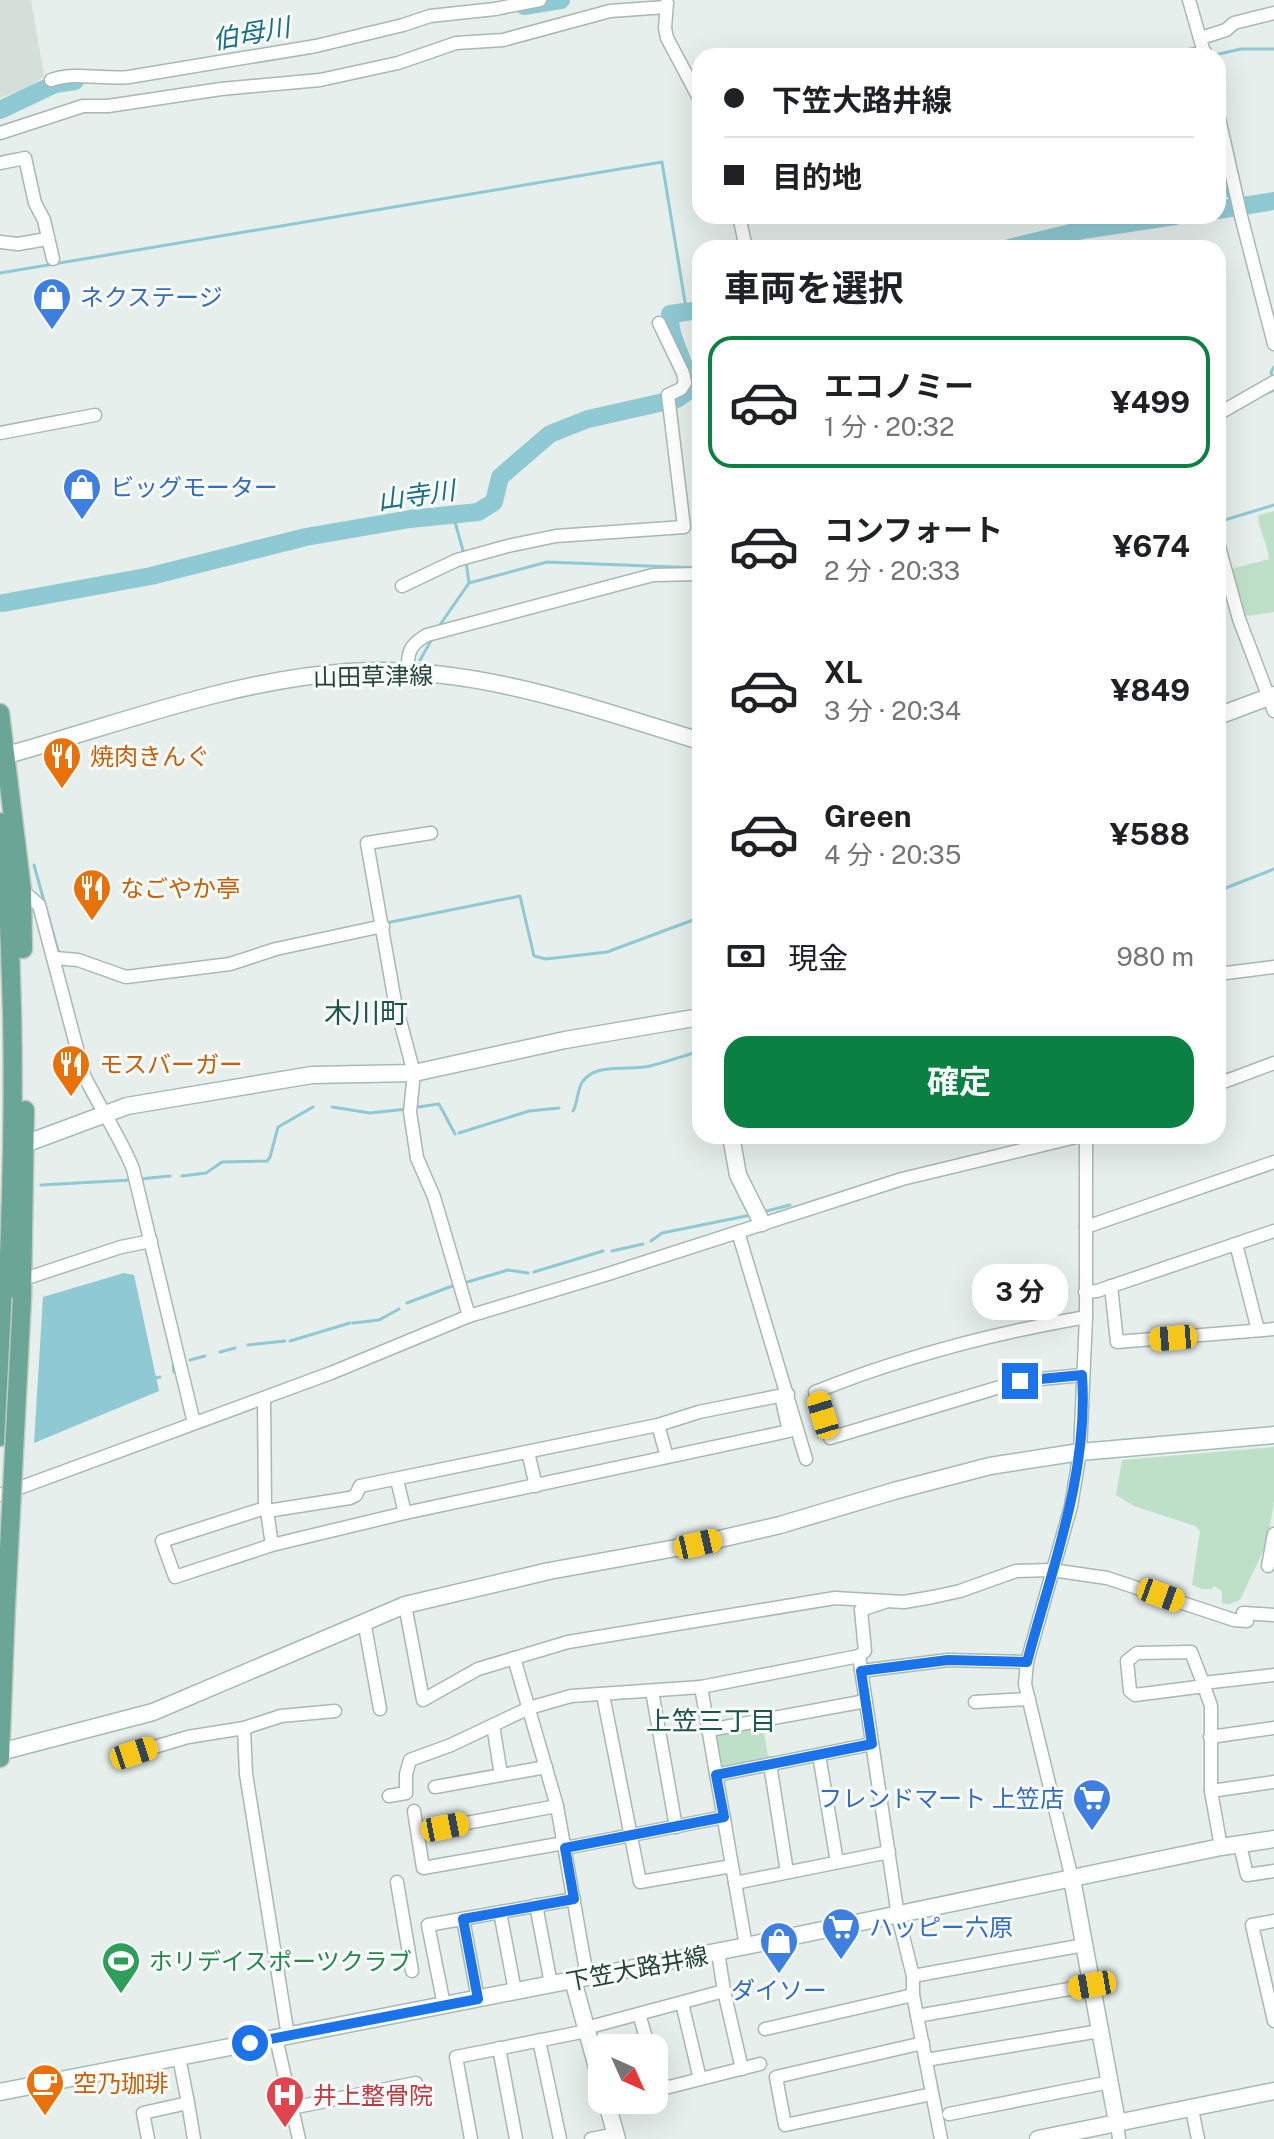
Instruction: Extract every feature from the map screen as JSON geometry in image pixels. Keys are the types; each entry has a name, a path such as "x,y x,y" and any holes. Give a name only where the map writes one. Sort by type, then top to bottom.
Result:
{"main road":[{"path":"0,713 22,890 13,1148"},
{"path":"0,822 9,904 13,1148 6,1606 0,1758"},
{"path":"0,1437 12,1288"}],"street":[{"path":"51,80 76,75 110,79 129,77 316,46 430,16 495,9 540,0"},
{"path":"1189,0 1204,48"},
{"path":"0,133 83,106 108,106 221,89 320,80 398,63 456,43 503,40 610,11 667,4 667,38 692,85"},
{"path":"1201,38 1226,30 1234,23 1274,13"},
{"path":"1226,149 1274,344"},
{"path":"0,163 25,158 53,259"},
{"path":"0,242 18,244 47,239"},
{"path":"402,586 457,560 508,546 556,536 684,527 668,395 681,389 685,383 659,323"},
{"path":"1226,409 1274,382"},
{"path":"0,433 95,415"},
{"path":"1226,572 1239,619 1272,701 1226,714"},
{"path":"407,672 412,643 427,635 653,575 692,574"},
{"name":"山田草津線","path":"3,756 255,686 350,672 407,672 468,678 536,691 692,739"},
{"path":"431,833 367,843 395,1002 414,1073 410,1112 417,1158 434,1197 469,1316"},
{"path":"22,890 39,905 81,1066 133,1169 194,1423"},
{"path":"55,958 78,960 126,977 230,964 276,949 383,926"},
{"path":"1226,973 1274,967"},
{"path":"13,1148 127,1106 312,1075 414,1073 565,1040 692,1018"},
{"path":"1226,1081 1274,1063"},
{"path":"732,1144 738,1175 762,1223"},
{"path":"0,1495 264,1398 469,1316 941,1168 1048,1144"},
{"path":"1083,1144 1086,1317 1080,1448 1071,1506 1027,1662 1025,1684 1072,1879 1119,2139"},
{"path":"1086,1227 1274,1162"},
{"path":"1085,1292 1274,1231"},
{"path":"738,1232 806,1459"},
{"path":"12,1288 121,1247 151,1241"},
{"path":"1236,1244 1258,1330"},
{"path":"1111,1286 1117,1342 1274,1329"},
{"path":"1082,1375 1020,1381 830,1438 815,1392 863,1373 1024,1327 1086,1317"},
{"path":"785,1395 789,1431 405,1513 272,1545 175,1577 162,1541 266,1510 350,1498 356,1495 360,1486 658,1425 699,1412 785,1395"},
{"path":"264,1398 266,1510 272,1545"},
{"path":"658,1425 667,1457"},
{"path":"0,1752 153,1712 405,1605 549,1571 739,1534 990,1466 1080,1448 1274,1435"},
{"path":"528,1452 536,1486"},
{"path":"397,1480 405,1513"},
{"path":"1268,1566 1274,1534"},
{"path":"405,1605 423,1700 478,1669 568,1642 835,1598 904,1602 960,1591 1016,1571 1052,1570 1107,1578 1234,1620 1274,1615"},
{"path":"389,1796 406,1793 410,1760 451,1745 529,1708 571,1696 701,1687 859,1656 865,1651 861,1610 895,1600"},
{"path":"364,1621 380,1709"},
{"path":"1221,1847 1211,1791 1211,1706 1204,1684 1191,1652 1137,1653 1127,1661 1130,1691 1135,1695 1204,1684 1274,1675"},
{"path":"859,1656 898,1916 913,1976 913,1995 941,2139"},
{"path":"514,1658 557,1806 574,1899 588,2034"},
{"path":"861,1671 948,1660 1027,1662"},
{"path":"701,1687 746,1946"},
{"path":"652,1691 676,1827"},
{"path":"603,1695 640,1882 732,1866"},
{"path":"975,1702 1029,1699"},
{"path":"709,1730 866,1701"},
{"path":"134,1753 188,1737 244,1728 281,1716 335,1711"},
{"path":"493,1725 501,1775"},
{"path":"244,1728 246,1774 291,2108 299,2139"},
{"path":"1210,1737 1274,1728"},
{"path":"716,1775 872,1744"},
{"path":"819,1755 837,1862"},
{"path":"770,1764 787,1872"},
{"path":"435,1787 546,1767"},
{"path":"1211,1791 1274,1782"},
{"path":"418,1832 557,1806"},
{"path":"414,1811 423,1868 631,1836 724,1817"},
{"name":"下笠大路井線","path":"0,2092 718,1952 1221,1847 1274,1839"},
{"path":"1240,1845 1247,1875 1274,1871"},
{"path":"735,1883 889,1852"},
{"path":"397,1882 412,1971"},
{"path":"444,2005 428,1925 574,1899"},
{"path":"536,1905 551,1984"},
{"path":"500,1912 515,1991"},
{"path":"463,1919 478,1999"},
{"path":"1274,1921 1252,1925 1268,1963 1274,2021"},
{"path":"407,1949 431,1943"},
{"path":"913,1976 1084,1945"},
{"path":"718,1952 742,2069"},
{"path":"917,2016 1092,1985"},
{"path":"471,2139 456,2057 587,2030 724,1991"},
{"path":"765,2029 913,1995"},
{"path":"682,2003 700,2079"},
{"path":"639,2014 645,2034"},
{"path":"926,2060 1100,2031"},
{"path":"539,2040 560,2139"},
{"path":"923,2043 776,2077 785,2125 932,2094"},
{"path":"499,2048 516,2139"},
{"path":"179,2057 194,2139"},
{"path":"668,2087 760,2064"},
{"path":"949,2114 1110,2082"},
{"path":"291,2108 416,2083"},
{"path":"1038,2139 1274,2091"},
{"path":"148,2139 143,2113 188,2103"},
{"path":"1192,2109 1198,2139"},
{"path":"591,2139 616,2137 610,2114"}],"shaded area":[{"path":"0,0 31,0 44,76 29,87 0,98"}],"green space":[{"path":"1274,511 1274,612 1242,615 1231,569 1269,559 1258,515"},
{"path":"1274,1447 1274,1502 1267,1543 1240,1600 1229,1604 1222,1603 1222,1591 1214,1586 1212,1589 1202,1589 1192,1585 1200,1531 1195,1526 1134,1506 1116,1495 1122,1460"},
{"path":"762,1723 769,1761 724,1770 721,1768 715,1734"}],"water":[{"path":"124,1273 134,1275 159,1391 34,1443 43,1297"}],"waterway":[{"name":"伯母川","path":"524,6 561,0"},
{"path":"1226,52 1274,49"},
{"name":"伯母川","path":"0,110 55,84 75,81"},
{"path":"0,273 662,162 685,302"},
{"path":"1226,185 1228,196 1233,200"},
{"name":"山寺川","path":"1226,209 1274,201"},
{"name":"山寺川","path":"1042,240 1122,224"},
{"name":"山寺川","path":"3,603 151,576 306,537 410,519 478,512 494,502 500,477 550,434 588,419 677,399 687,392 686,372 672,334 670,314 692,311"},
{"path":"1273,379 1271,372 1274,367"},
{"path":"1263,395 1274,390"},
{"path":"1226,520 1274,505"},
{"path":"453,515 464,554"},
{"path":"466,561 469,583 547,562 692,568"},
{"path":"437,629 469,583"},
{"path":"420,660 432,639"},
{"path":"34,865 58,951 64,954"},
{"path":"1226,888 1274,869"},
{"path":"386,923 520,896 534,956 546,959 607,952 692,920"},
{"path":"245,953 264,947"},
{"path":"151,968 175,965"},
{"path":"573,1111 581,1084 597,1071 650,1066 692,1053"},
{"path":"1226,1074 1230,1073"},
{"path":"418,1107 439,1104 455,1134"},
{"path":"182,1176 206,1173 222,1162 267,1161 278,1127 313,1107"},
{"path":"332,1107 370,1113 407,1109"},
{"path":"459,1133 529,1111 559,1108"},
{"path":"140,1179 170,1176"},
{"path":"41,1185 131,1180"},
{"path":"763,1212 790,1205"},
{"path":"651,1241 662,1233 751,1215"},
{"path":"612,1251 643,1244"},
{"path":"534,1272 603,1251"},
{"path":"464,1283 508,1270 528,1273"},
{"path":"407,1303 455,1285"},
{"path":"353,1323 379,1320 399,1309"},
{"path":"290,1341 350,1323"},
{"path":"248,1345 285,1341"},
{"path":"220,1352 235,1348"},
{"path":"190,1360 205,1356"},
{"path":"173,1366 174,1372"},
{"path":"156,1378 160,1377"}],"place":[{"name":"ネクステージ","path":"52,331"},
{"name":"ビッグモーター","path":"82,521"},
{"name":"焼肉きんぐ","path":"62,790"},
{"name":"なごやか亭","path":"92,922"},
{"name":"モスバーガー","path":"71,1098"},
{"name":"フレンドマート 上笠店","path":"1092,1832"},
{"name":"ハッピー六原","path":"841,1961"},
{"name":"ダイソー","path":"779,1975"},
{"name":"ホリデイスポーツクラブ","path":"121,1995"},
{"name":"空乃珈琲","path":"45,2117"},
{"name":"井上整骨院","path":"285,2129"}],"district":[{"name":"木川町","path":"366,1012"},
{"name":"上笠三丁目","path":"711,1720"}],"route":[{"path":"250,2043 478,1999 463,1919 574,1899 565,1848 724,1817 716,1775 872,1744 861,1671 948,1660 1027,1662 1071,1506 1080,1452 1083,1394 1082,1375 1020,1381"}]}
